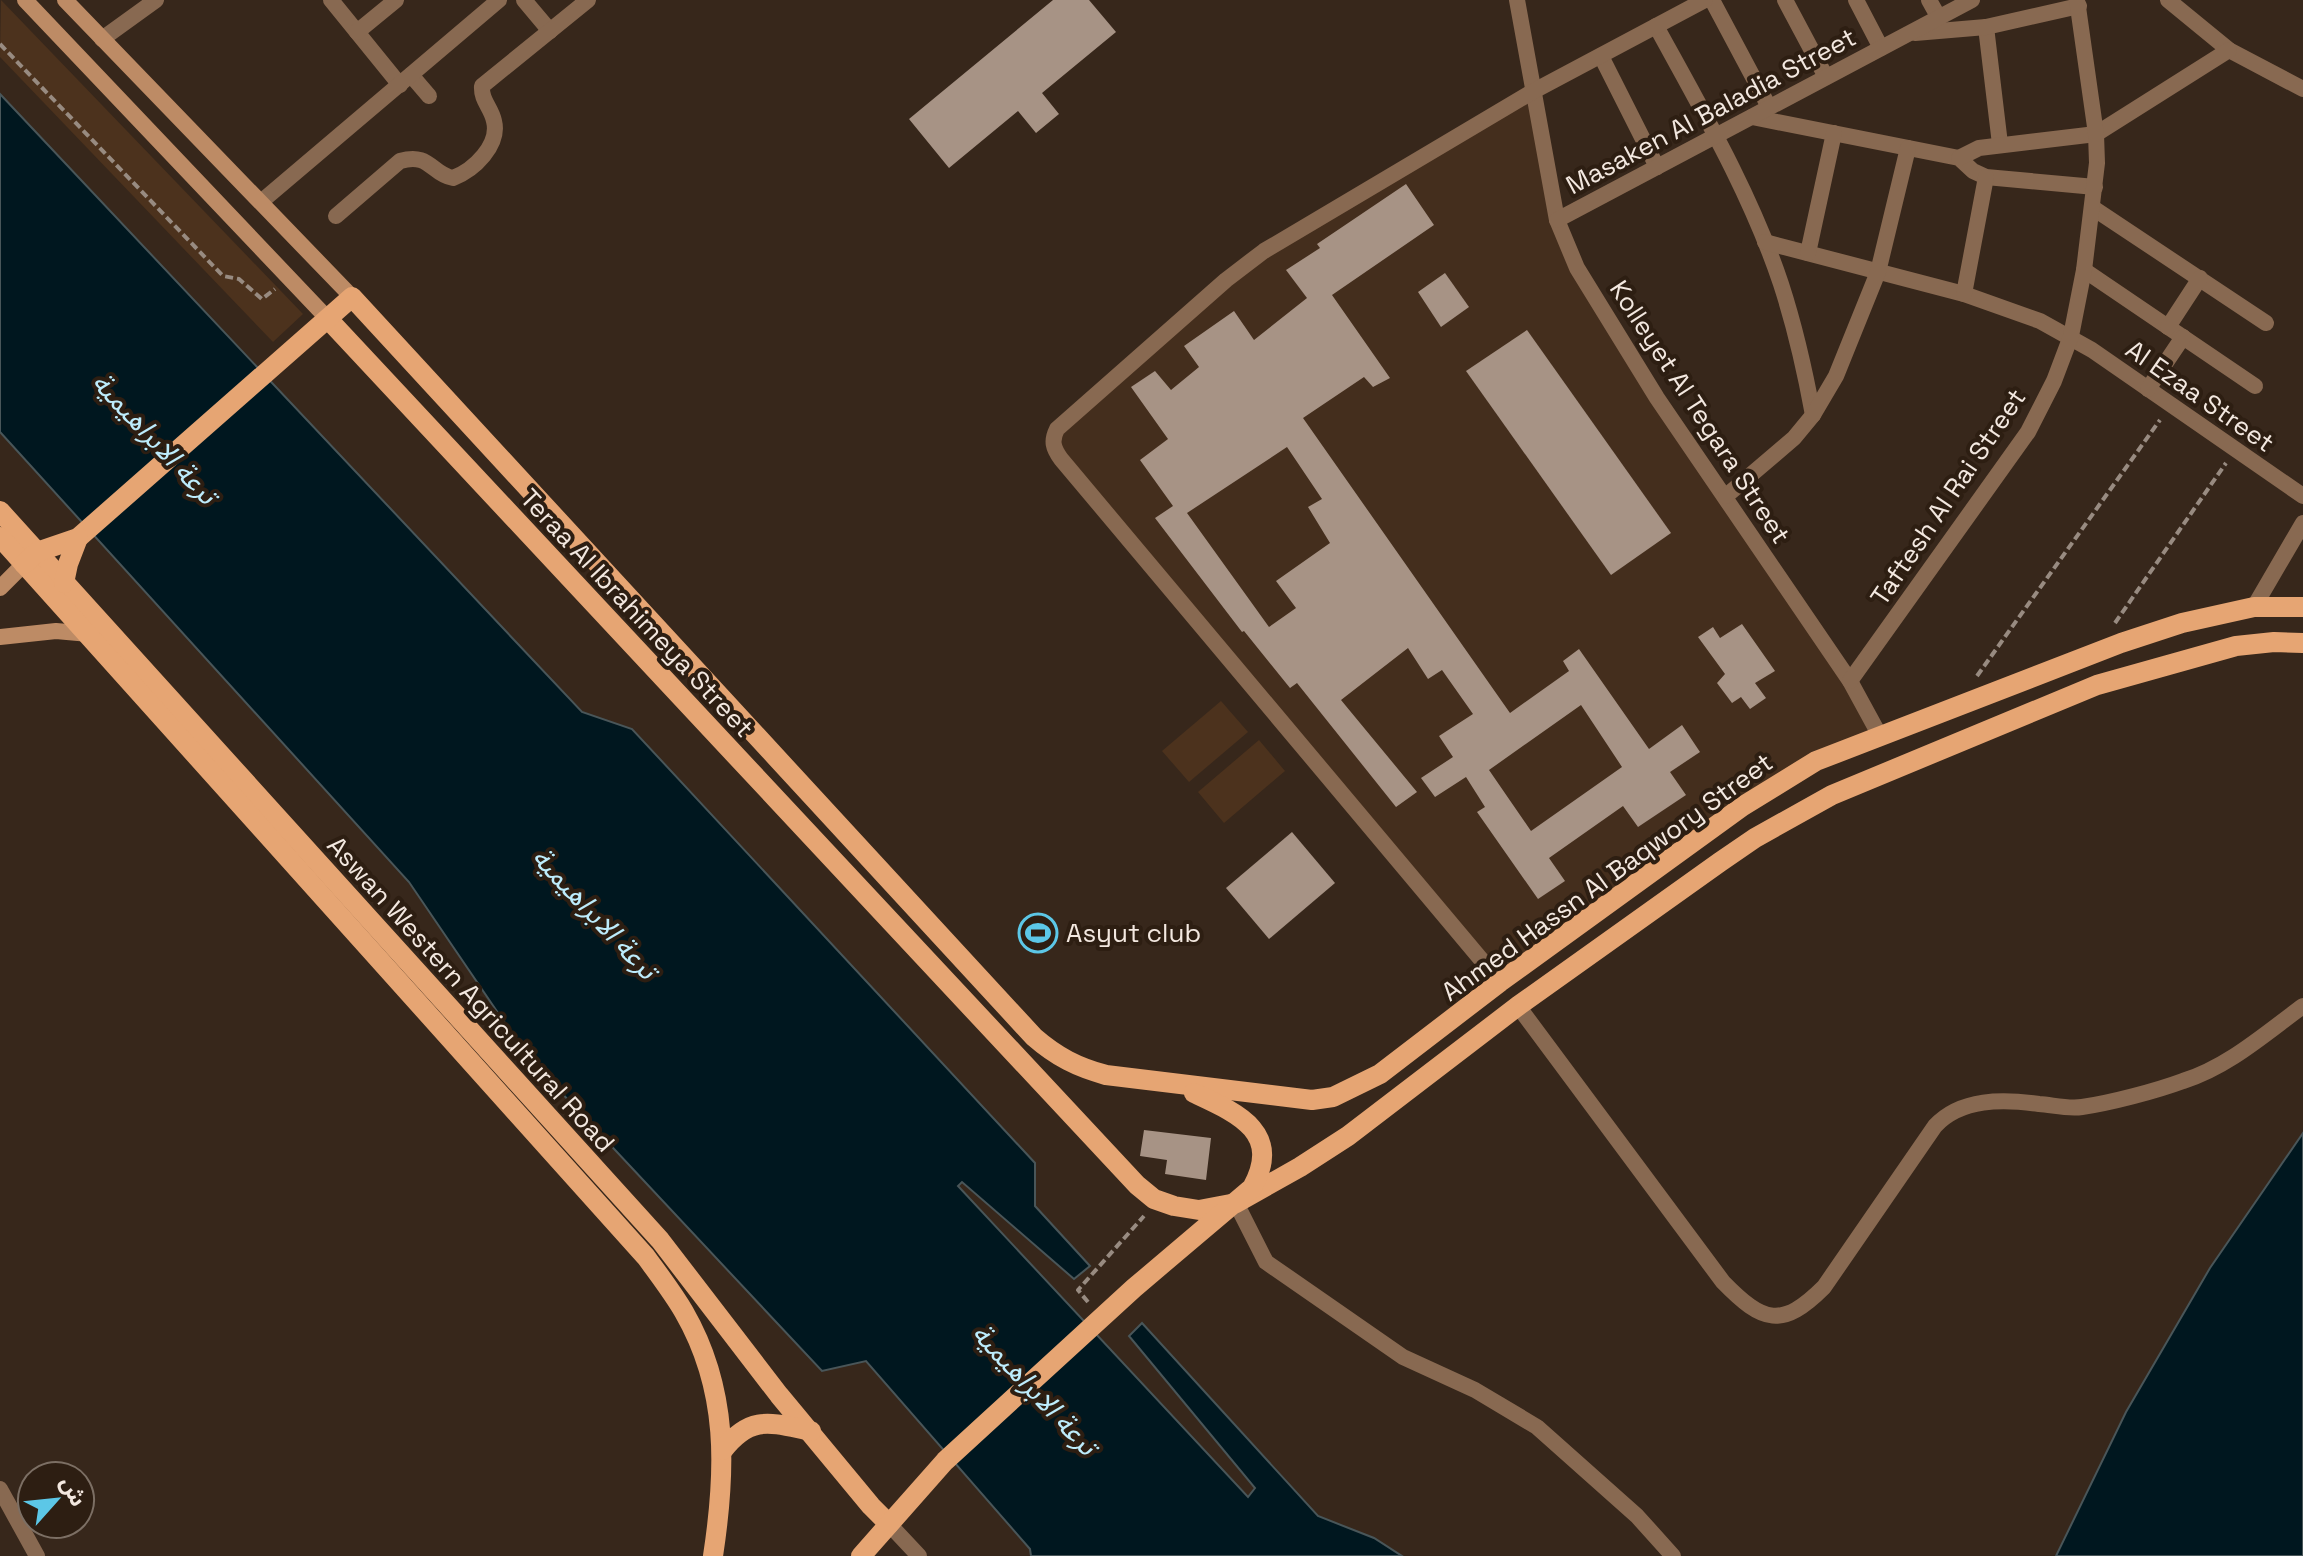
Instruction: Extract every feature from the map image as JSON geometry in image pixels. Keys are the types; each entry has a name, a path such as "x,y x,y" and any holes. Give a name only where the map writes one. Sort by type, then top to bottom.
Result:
{"main road":[{"name":"Teraa Al Ibrahimeya Street","path":"25,0 328,319 1137,1185 1159,1201 1199,1210 1236,1203"},
{"name":"Teraa Al Ibrahimeya Street","path":"65,0 352,297 1034,1037 1056,1056 1079,1068 1106,1075 1174,1084"},
{"path":"140,124 161,102"},
{"path":"0,588 30,558 78,538 352,297"},
{"name":"Aswan Western Agricultural Road","path":"0,511 30,558 89,634 646,1257 684,1311 698,1339 719,1406 723,1450 716,1553"},
{"name":"Aswan Western Agricultural Road","path":"0,537 64,583 660,1240 779,1395 889,1524"},
{"path":"64,583 78,538"},
{"name":"Ahmed Hassn Al Baqwory Street","path":"1174,1084 1291,1099 1333,1097 1380,1074 1500,982 1743,806 1816,761 2182,623 2254,607 2303,607"},
{"path":"0,637 56,631 89,634"},
{"name":"Ahmed Hassn Al Baqwory Street","path":"1236,1203 1348,1136 1518,1006 1720,862 1767,831 1832,795 2097,685 2236,646 2303,643"},
{"path":"1816,761 1832,795"},
{"path":"801,826 820,806"},
{"path":"857,1555 945,1461 1134,1288 1252,1188 1261,1172 1263,1155 1249,1123 1235,1112 1174,1084"},
{"path":"723,1450 736,1432 755,1424 811,1431"}],"street":[{"path":"102,39 156,0"},
{"path":"331,0 357,32 405,80 429,96"},
{"path":"357,32 396,0"},
{"path":"262,201 499,0"},
{"path":"524,0 550,31"},
{"path":"336,216 400,161 417,158 453,178 482,157 494,142 496,132 493,115 483,101 482,86 588,0"},
{"name":"Kolleyet Al Tegara Street","path":"1517,0 1557,220 1577,268 1657,398 1850,681 1880,736"},
{"path":"1500,982 1061,459 1053,447 1052,438 1068,419 1226,280 1264,251 1532,92 1705,0"},
{"path":"1712,0 1769,107"},
{"path":"1785,0 1826,77"},
{"path":"1856,0 1881,48"},
{"path":"1929,0 1939,18"},
{"name":"Masaken Al Baladia Street","path":"1557,220 1972,0"},
{"path":"2168,0 2229,50 2302,87"},
{"path":"1909,33 1986,27 2078,3"},
{"name":"Taftesh Al Rai Street","path":"1850,681 2028,432 2054,381 2071,336 2095,187 2096,134 2078,3"},
{"path":"1656,26 1716,135 1765,242 1794,327 1813,415"},
{"path":"1986,27 2000,144"},
{"path":"1959,158 1979,148 2000,144 2096,134 2229,50"},
{"path":"1601,56 1657,167"},
{"path":"1752,117 1959,158 1973,171 1986,177 2095,187"},
{"path":"1808,253 1834,133"},
{"path":"1726,496 1794,438 1813,415 1836,376 1878,272 1908,148"},
{"path":"1964,294 1986,177"},
{"path":"2093,208 2266,323"},
{"name":"Al Ezaa Street","path":"1765,242 1964,294 2040,321 2071,336 2303,496"},
{"path":"2084,270 2255,386"},
{"path":"2168,327 2200,278"},
{"path":"2148,389 2183,337"},
{"path":"2254,607 2303,523"},
{"path":"1518,1006 1723,1282 1743,1303 1763,1315 1785,1316 1806,1305 1824,1287 1945,1115 1971,1104 2000,1102 2080,1107 2184,1081 2208,1071 2248,1047 2303,1006"},
{"path":"1236,1203 1266,1262 1403,1357 1475,1390 1537,1427 1637,1516 1673,1556"},
{"path":"0,1489 37,1556"},
{"path":"889,1524 919,1556"}],"path":[{"path":"0,44 223,276 239,279 262,299 276,288"},
{"path":"1955,708 2170,405"},
{"path":"2093,655 2235,450"},
{"path":"1094,1308 1078,1290 1159,1201"}],"shaded area":[{"path":"1,0 303,314 273,342 0,57"},
{"path":"1532,92 1566,244 1880,736 1816,761 1500,982 1061,459 1057,429 1226,280"},
{"path":"1221,701 1248,732 1189,782 1162,751"},
{"path":"1259,740 1285,771 1224,823 1198,792"}],"water":[{"name":"ترعة الابراهيمية","path":"0,94 582,712 632,729 1035,1163 1035,1206 1090,1266 1074,1279 962,1182 958,1186 1248,1497 1255,1488 1129,1336 1142,1323 1318,1516 1374,1538 1402,1556 1031,1556 1030,1549 866,1361 822,1371 528,1057 409,882 0,432"},
{"path":"2303,1133 2303,1556 2056,1556 2126,1412 2210,1268"}],"building":[{"path":"1053,0 1089,0 1116,32 1042,93 1059,114 1036,133 1018,111 949,168 909,119"},
{"path":"1406,184 1434,225 1332,295 1390,378 1373,387 1364,377 1303,418 1510,713 1569,671 1563,661 1579,649 1649,749 1682,725 1700,752 1670,772 1686,795 1638,827 1623,806 1549,858 1565,881 1538,899 1477,812 1485,807 1466,777 1435,797 1421,778 1453,757 1439,736 1473,714 1442,670 1428,679 1408,648 1341,700 1417,792 1396,807 1297,683 1290,688 1242,632 1155,518 1173,506 1140,460 1168,439 1131,387 1155,371 1171,390 1199,367 1184,346 1234,311 1254,340 1307,298 1286,270 1320,248 1317,244","holes":["1287,447 1322,499 1308,507 1330,543 1276,581 1296,608 1269,627 1187,513","1581,705 1622,767 1531,831 1489,770"]},
{"path":"1445,273 1469,307 1441,327 1418,292"},
{"path":"1527,330 1671,533 1611,575 1466,371"},
{"path":"1742,624 1775,671 1755,683 1766,698 1750,709 1741,697 1732,703 1717,683 1725,674 1698,637 1713,627 1720,638"},
{"path":"1292,832 1335,883 1269,939 1226,888"},
{"path":"1144,1130 1211,1138 1206,1180 1165,1174 1167,1160 1140,1156"}],"place":[{"name":"Asyut club","path":"1038,933"}]}
